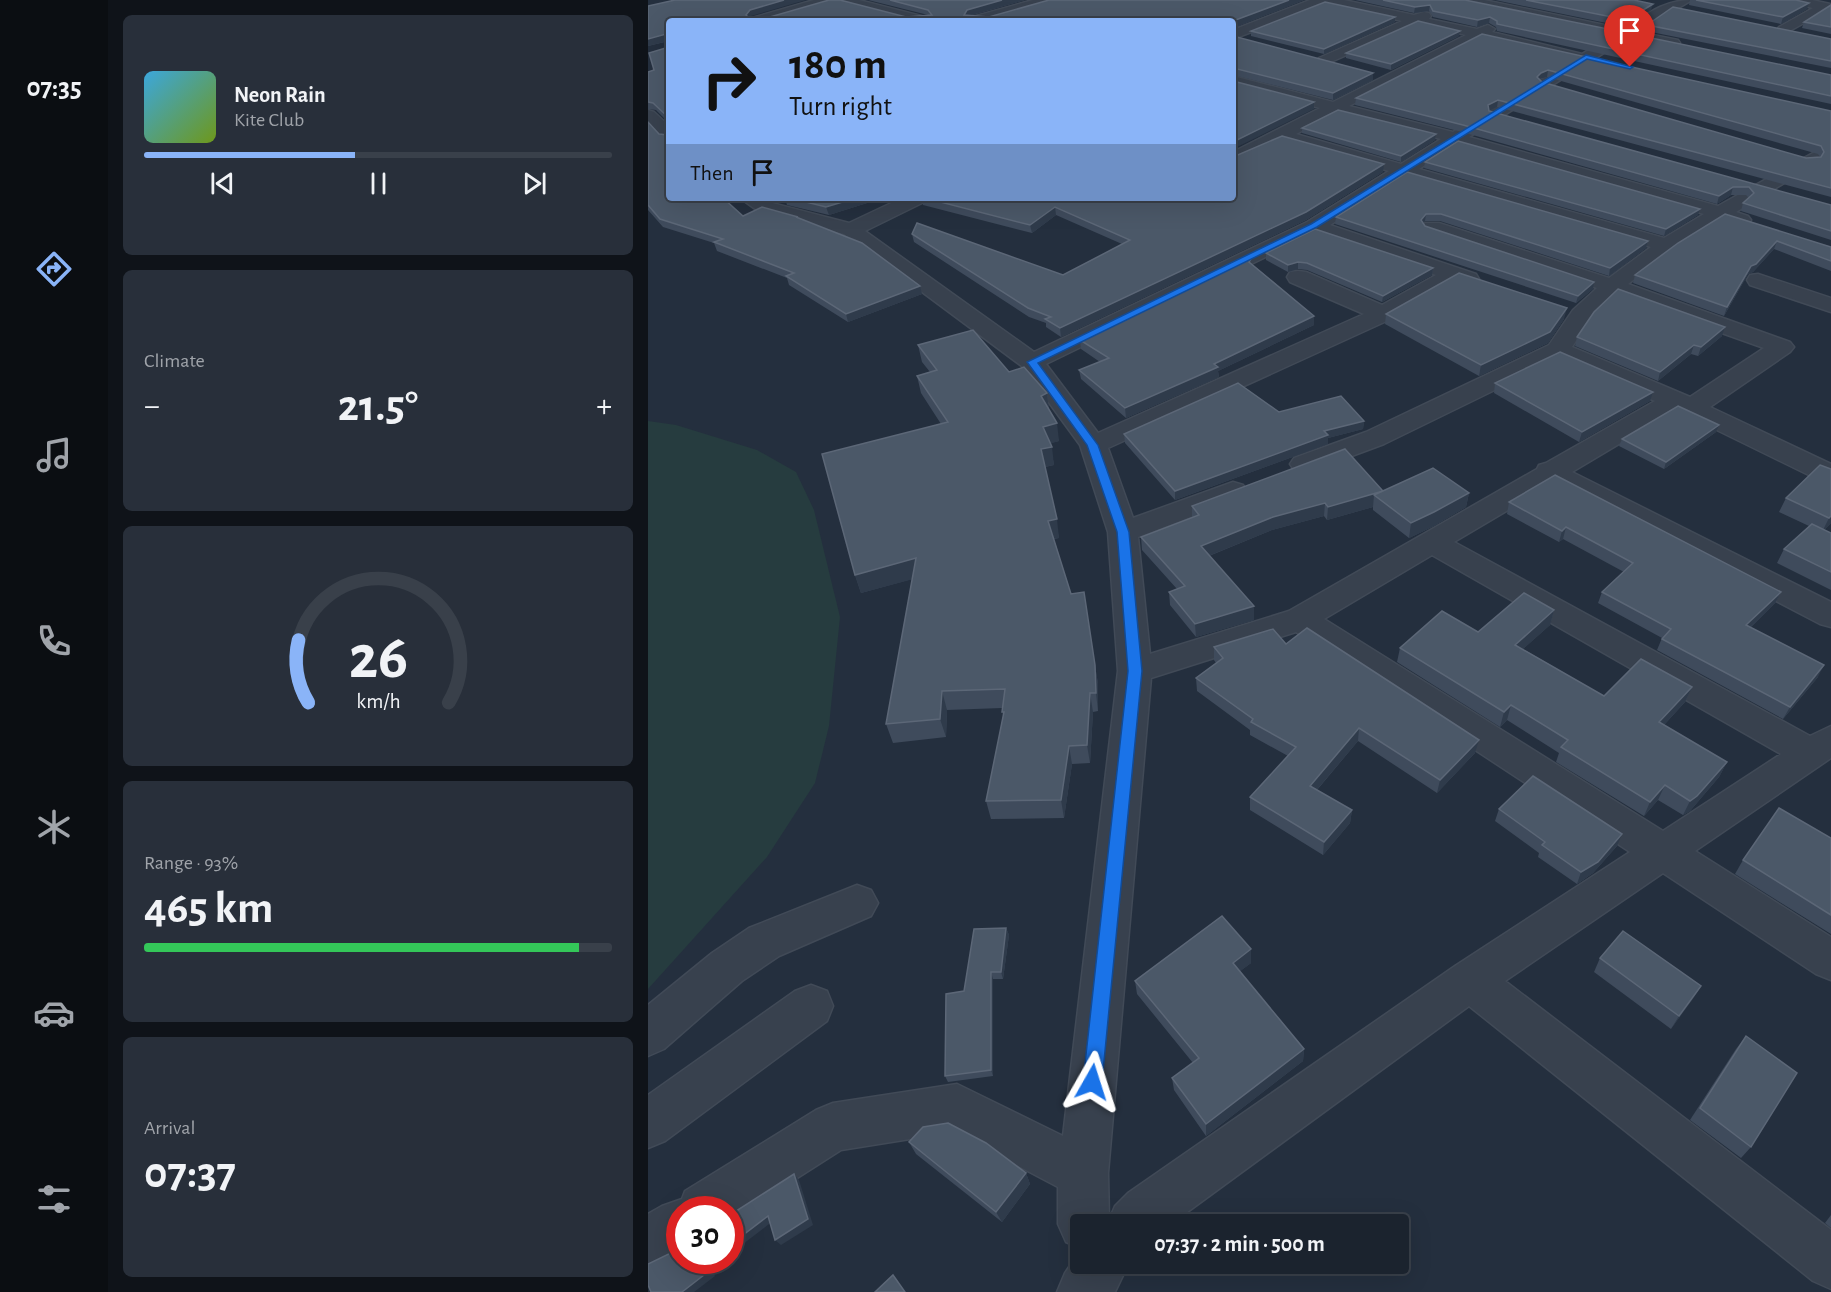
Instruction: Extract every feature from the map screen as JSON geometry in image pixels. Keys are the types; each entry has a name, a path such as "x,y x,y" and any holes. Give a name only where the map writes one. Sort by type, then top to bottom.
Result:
{"street":[{"path":"767,18 828,0"},
{"path":"843,0 912,18"},
{"path":"984,18 1047,0"},
{"path":"1236,35 1322,0"},
{"path":"1326,0 1609,62"},
{"path":"1236,158 1479,33 1556,0"},
{"path":"1796,0 1825,7 1778,29 1808,35"},
{"path":"1461,1 1684,45"},
{"path":"1650,3 1669,8 1689,6"},
{"path":"1032,362 1314,225 1669,8"},
{"path":"1345,66 1319,60 1436,11"},
{"path":"1236,37 1256,43"},
{"path":"1375,73 1395,78"},
{"path":"1236,82 1455,138 1764,227"},
{"path":"1546,84 1569,90"},
{"path":"652,112 666,132"},
{"path":"1496,114 1518,120"},
{"path":"1281,135 1404,168 1667,245"},
{"path":"1787,153 1823,154"},
{"path":"1287,471 1375,438 1558,350 1571,312 1612,286 1667,245 1823,154"},
{"path":"1740,181 1785,193"},
{"path":"755,201 765,207 851,230 1032,362 1093,445 1123,532 1135,671 1083,1173 1084,1214"},
{"path":"851,230 911,201"},
{"path":"1314,225 1486,285"},
{"path":"1135,671 1300,619 1549,471 1683,404 1782,347 1612,286 1432,227"},
{"path":"1093,445 1383,314 1454,274"},
{"path":"1298,277 1383,314"},
{"path":"1758,280 1831,305"},
{"path":"1558,350 1683,404 1831,475"},
{"path":"1549,471 1831,616"},
{"path":"1123,532 1254,483"},
{"path":"1144,1214 1470,980 1824,746 1432,542"},
{"path":"1300,619 1831,960"},
{"path":"648,1034 727,967 764,942 857,903"},
{"path":"1470,980 1831,1263"},
{"path":"648,1124 811,1006"},
{"path":"724,1196 833,1127 957,1108 1083,1173"}],"green space":[{"path":"648,421 676,425 757,450 796,472 814,510 840,617 829,726 815,783 767,857 648,989"}],"building":[{"path":"675,0 784,0 750,10 746,15 748,17 770,17 829,0 840,0 906,17 932,15 928,10 890,0 1002,0 967,10 964,15 989,17 1049,0 1289,0 1236,20 1236,18 666,18 666,34 648,39 648,6"},
{"path":"1383,0 1465,0 1613,30 1612,35 1619,39 1632,34 1831,75 1831,96 1497,24 1497,21 1490,17 1478,20 1433,11 1430,5 1415,7"},
{"path":"1526,0 1634,0 1653,4 1627,20"},
{"path":"1696,0 1796,0 1809,3 1783,17"},
{"path":"1325,2 1395,17 1324,49 1251,31"},
{"path":"1831,5 1831,27 1804,22"},
{"path":"1673,7 1831,39 1831,61 1647,25"},
{"path":"1418,21 1460,31 1391,64 1346,53"},
{"path":"1482,34 1831,111 1831,188 1498,100 1488,105 1489,111 1831,205 1831,231 1743,203 1754,193 1749,187 1733,187 1719,196 1463,125 1356,98","holes":["1548,70 1821,146 1824,152 1821,157 1806,158 1542,82 1537,77"]},
{"path":"1236,37 1373,73 1333,93 1236,69"},
{"path":"666,48 666,115 653,103 648,102 648,72 654,70 649,53"},
{"path":"1236,82 1314,102 1236,141"},
{"path":"1338,110 1436,134 1401,156 1302,128"},
{"path":"648,122 659,134 666,135 666,201 726,201 743,216 762,207 798,217 796,217 862,243 920,286 846,314 786,276 794,273 714,242 723,239 660,219 648,205"},
{"path":"1282,136 1384,164 1306,212 1060,328 1045,319 1051,317 1028,308 912,234 917,223 1063,275 1130,240 1055,207 1030,225 937,201 1236,201 1236,156"},
{"path":"1458,141 1700,209 1666,229 1425,162"},
{"path":"1407,172 1648,241 1610,268 1441,214 1426,214 1421,220 1425,226 1594,282 1578,296 1336,217"},
{"path":"802,201 846,201 826,207"},
{"path":"1725,214 1831,247 1831,261 1777,241 1756,264 1751,266 1727,307 1635,275 1678,243"},
{"path":"1315,229 1433,268 1383,296 1307,263 1298,262 1288,265 1266,253"},
{"path":"1252,257 1249,262 1314,316 1214,364 1218,367 1125,408 1079,370 1109,358 1080,340"},
{"path":"1459,273 1567,308 1550,332 1481,365 1386,314"},
{"path":"1618,289 1725,327 1701,347 1694,345 1660,372 1577,337 1594,312"},
{"path":"973,330 1009,372 1024,367 1047,393 1041,396 1057,423 1043,427 1052,447 1041,449 1057,519 1048,521 1071,594 1084,592 1095,665 1096,693 1090,693 1087,745 1069,746 1061,800 986,801 1004,712 1002,712 1005,689 942,691 940,719 886,724 916,558 855,575 822,454 948,422 917,376 937,370 918,345"},
{"path":"1560,352 1653,392 1582,432 1495,383"},
{"path":"1238,383 1279,412 1341,396 1364,421 1324,431 1328,435 1175,491 1124,434"},
{"path":"1678,406 1719,425 1666,462 1622,439"},
{"path":"1345,449 1383,491 1328,507 1325,503 1273,517 1201,546 1254,606 1195,624 1169,592 1185,586 1141,537 1199,515 1192,506"},
{"path":"1820,465 1831,469 1831,516 1829,518 1786,498"},
{"path":"1433,468 1469,493 1411,523 1374,495"},
{"path":"1555,475 1781,592 1746,625 1824,665 1790,707 1662,639 1671,629 1602,592 1633,563 1566,527 1562,531 1509,502"},
{"path":"1812,524 1831,533 1831,572 1784,549"},
{"path":"1524,593 1554,610 1515,645 1604,696 1641,659 1692,687 1659,722 1727,762 1697,796 1690,801 1665,785 1650,802 1561,747 1568,740 1511,705 1504,712 1400,648 1442,611 1478,632"},
{"path":"1307,628 1479,740 1440,780 1359,728 1310,786 1352,810 1324,842 1250,797 1296,747 1251,722 1253,719 1196,678 1223,658 1214,647 1273,629 1286,644"},
{"path":"1533,776 1622,834 1598,862 1581,872 1542,845 1545,842 1499,809"},
{"path":"1779,808 1831,838 1831,915 1743,860"},
{"path":"1222,916 1251,949 1233,963 1304,1049 1206,1124 1172,1078 1199,1058 1135,981"},
{"path":"1006,928 1001,972 991,972 991,1070 945,1076 946,994 964,991 974,929"},
{"path":"1623,931 1701,986 1679,1016 1600,958"},
{"path":"1746,1036 1797,1073 1751,1147 1700,1108"},
{"path":"948,1123 986,1143 1026,1173 996,1212 909,1142 923,1127"},
{"path":"794,1174 808,1219 775,1240 768,1216 744,1234 744,1206"},
{"path":"666,1255 666,1274 705,1274 682,1292 651,1292 648,1285 648,1264"},
{"path":"893,1275 905,1292 875,1292"}],"route":[{"path":"1092,1082 1135,671 1123,532 1093,445 1032,362 1314,225 1404,168 1546,84 1586,57 1630,67"}]}
